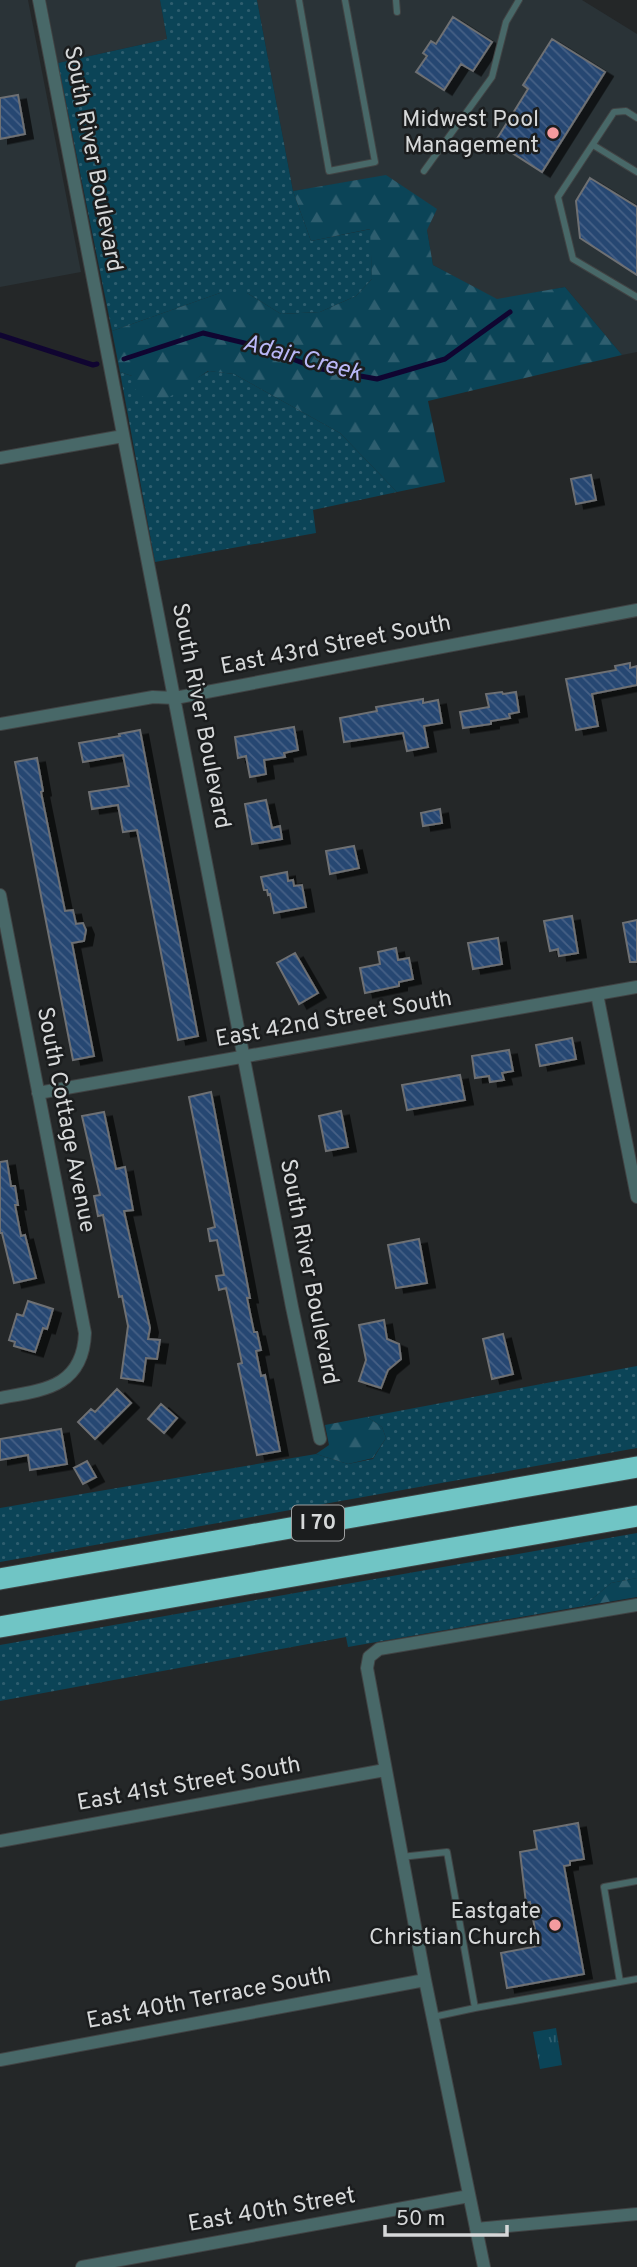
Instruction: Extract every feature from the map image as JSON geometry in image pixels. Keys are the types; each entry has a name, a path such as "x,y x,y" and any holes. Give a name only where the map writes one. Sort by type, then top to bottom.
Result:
{"highway":[{"name":"I 70","path":"0,1579 637,1467"},
{"name":"I 70","path":"0,1627 637,1516"}],"street":[{"name":"South River Boulevard","path":"39,0 320,1439"},
{"path":"0,458 123,436"},
{"name":"East 43rd Street South","path":"0,724 153,697 175,698 637,610"},
{"name":"South Cottage Avenue","path":"0,895 85,1333 83,1354 74,1370 54,1386 0,1398"},
{"name":"East 42nd Street South","path":"38,1093 637,987"},
{"path":"597,994 637,1197"},
{"path":"484,2267 401,1857 367,1668 369,1657 379,1648 637,1605"},
{"name":"East 41st Street South","path":"0,1841 385,1770"},
{"name":"East 40th Terrace South","path":"0,2060 425,1980"},
{"name":"East 40th Street","path":"82,2267 469,2196"},
{"path":"476,2229 637,2214"}],"lane":[{"path":"299,0 329,171 375,162 345,0"},
{"path":"396,0 397,12"},
{"path":"424,171 492,77 506,22 519,0"},
{"path":"637,118 626,111 614,111 558,197 573,259 637,297"},
{"path":"593,145 637,172"},
{"path":"401,1857 447,1852 475,2008"},
{"path":"621,1982 604,1887 637,1881"},
{"path":"433,2017 637,1979"}],"shaded area":[{"path":"0,0 28,0 81,272 0,287"},
{"path":"46,0 160,0 167,39 58,63"},
{"path":"257,0 582,0 637,34 637,352 622,355 565,287 497,300 433,265 427,230 386,176 293,191"}],"green space":[{"path":"160,0 257,0 293,191 311,241 371,229 372,279 356,296 320,312 281,314 247,293 220,293 112,331 58,63 167,39"},
{"path":"386,175 437,209 427,230 433,265 497,299 565,287 622,355 428,401 445,482 397,492 340,433 234,374 208,371 165,400 147,401 134,388 132,376 120,372 112,331 220,293 247,293 281,314 320,312 356,296 372,279 370,229 311,241 293,191"},
{"path":"209,371 234,374 340,433 397,492 313,510 316,533 155,562 120,372 188,383"},
{"path":"637,1366 637,1448 0,1562 0,1508 316,1454 348,1464 373,1459 386,1438 382,1427 367,1417"},
{"path":"367,1417 382,1427 386,1438 373,1458 348,1464 316,1454 329,1445 325,1425"},
{"path":"637,1533 637,1578 611,1583 584,1606 348,1647 346,1637 0,1701 0,1645"},
{"path":"637,1578 637,1597 584,1606 611,1583"},
{"path":"556,2028 562,2065 540,2069 533,2032"}],"building":[{"path":"453,17 492,42 473,71 461,64 444,90 416,72 427,56 423,53 431,41 436,44"},
{"path":"552,39 605,72 542,172 495,142 528,89 523,85"},
{"path":"18,95 25,134 0,139 0,98"},
{"path":"590,178 637,207 637,275 580,238 576,201"},
{"path":"591,475 596,500 576,504 571,479"},
{"path":"630,663 630,668 637,666 637,685 592,694 598,726 576,730 566,679 616,670 615,666"},
{"path":"516,692 519,712 509,714 510,718 491,721 491,724 463,728 460,712 489,707 486,694"},
{"path":"423,699 423,703 438,700 442,723 424,726 428,747 407,751 403,733 344,742 340,718 377,711 376,707"},
{"path":"294,727 298,750 284,753 285,757 264,760 266,774 250,777 246,756 238,758 235,737"},
{"path":"140,730 198,1036 178,1040 137,830 123,832 118,805 92,809 89,792 129,786 123,755 83,762 79,743"},
{"path":"37,758 43,791 41,792 65,911 73,910 76,924 83,923 86,930 84,941 72,943 94,1056 73,1060 15,762"},
{"path":"266,800 272,828 280,826 282,839 252,844 245,804"},
{"path":"440,809 442,823 423,826 421,813"},
{"path":"354,846 359,868 330,874 326,851"},
{"path":"287,872 288,881 293,880 294,886 302,885 306,907 274,913 270,894 264,890 261,877"},
{"path":"572,916 578,953 559,956 558,949 550,951 544,921"},
{"path":"637,920 637,962 630,962 623,923"},
{"path":"498,938 502,964 473,969 468,943"},
{"path":"396,948 398,960 409,958 413,979 399,982 399,986 365,993 360,968 380,964 378,952"},
{"path":"295,953 318,993 299,1004 277,963"},
{"path":"572,1038 576,1059 540,1066 536,1045"},
{"path":"509,1050 513,1071 502,1073 504,1080 490,1082 489,1076 475,1078 472,1056"},
{"path":"460,1075 465,1100 407,1110 402,1085"},
{"path":"211,1092 250,1298 247,1298 261,1350 256,1351 261,1376 265,1375 280,1451 257,1455 226,1288 219,1290 216,1276 224,1275 217,1240 210,1241 208,1229 215,1227 189,1097"},
{"path":"341,1111 348,1147 326,1151 319,1116"},
{"path":"104,1112 116,1169 125,1167 133,1210 124,1211 150,1328 148,1339 160,1340 157,1359 146,1358 143,1381 121,1378 128,1326 122,1296 119,1297 103,1215 98,1216 94,1196 100,1195 82,1116"},
{"path":"7,1161 11,1186 15,1186 18,1205 15,1205 21,1236 25,1235 36,1278 14,1283 0,1233 0,1162"},
{"path":"419,1239 427,1283 396,1288 388,1245"},
{"path":"28,1301 53,1309 47,1329 43,1328 35,1352 14,1346 15,1342 9,1340 17,1314 23,1316"},
{"path":"384,1320 387,1339 399,1344 401,1359 388,1370 381,1388 359,1381 366,1360 359,1325"},
{"path":"503,1334 513,1374 492,1379 483,1339"},
{"path":"117,1389 131,1403 95,1439 78,1422 91,1409 95,1412"},
{"path":"161,1404 177,1418 164,1433 148,1419"},
{"path":"61,1429 67,1464 30,1470 28,1455 0,1460 0,1439"},
{"path":"87,1461 96,1477 83,1484 74,1468"},
{"name":"Eastgate Christian Church","path":"578,1823 584,1859 570,1861 570,1865 564,1866 584,1974 507,1988 501,1953 538,1946 530,1902 526,1903 520,1852 537,1849 534,1831"}],"waterway":[{"name":"Adair Creek","path":"124,359 203,333 261,347 316,368 377,379 445,359 510,312"},
{"name":"Adair Creek","path":"0,335 93,365 97,364"}],"place":[{"name":"Midwest Pool Management","path":"553,133"},
{"name":"Eastgate Christian Church","path":"555,1925"}]}
